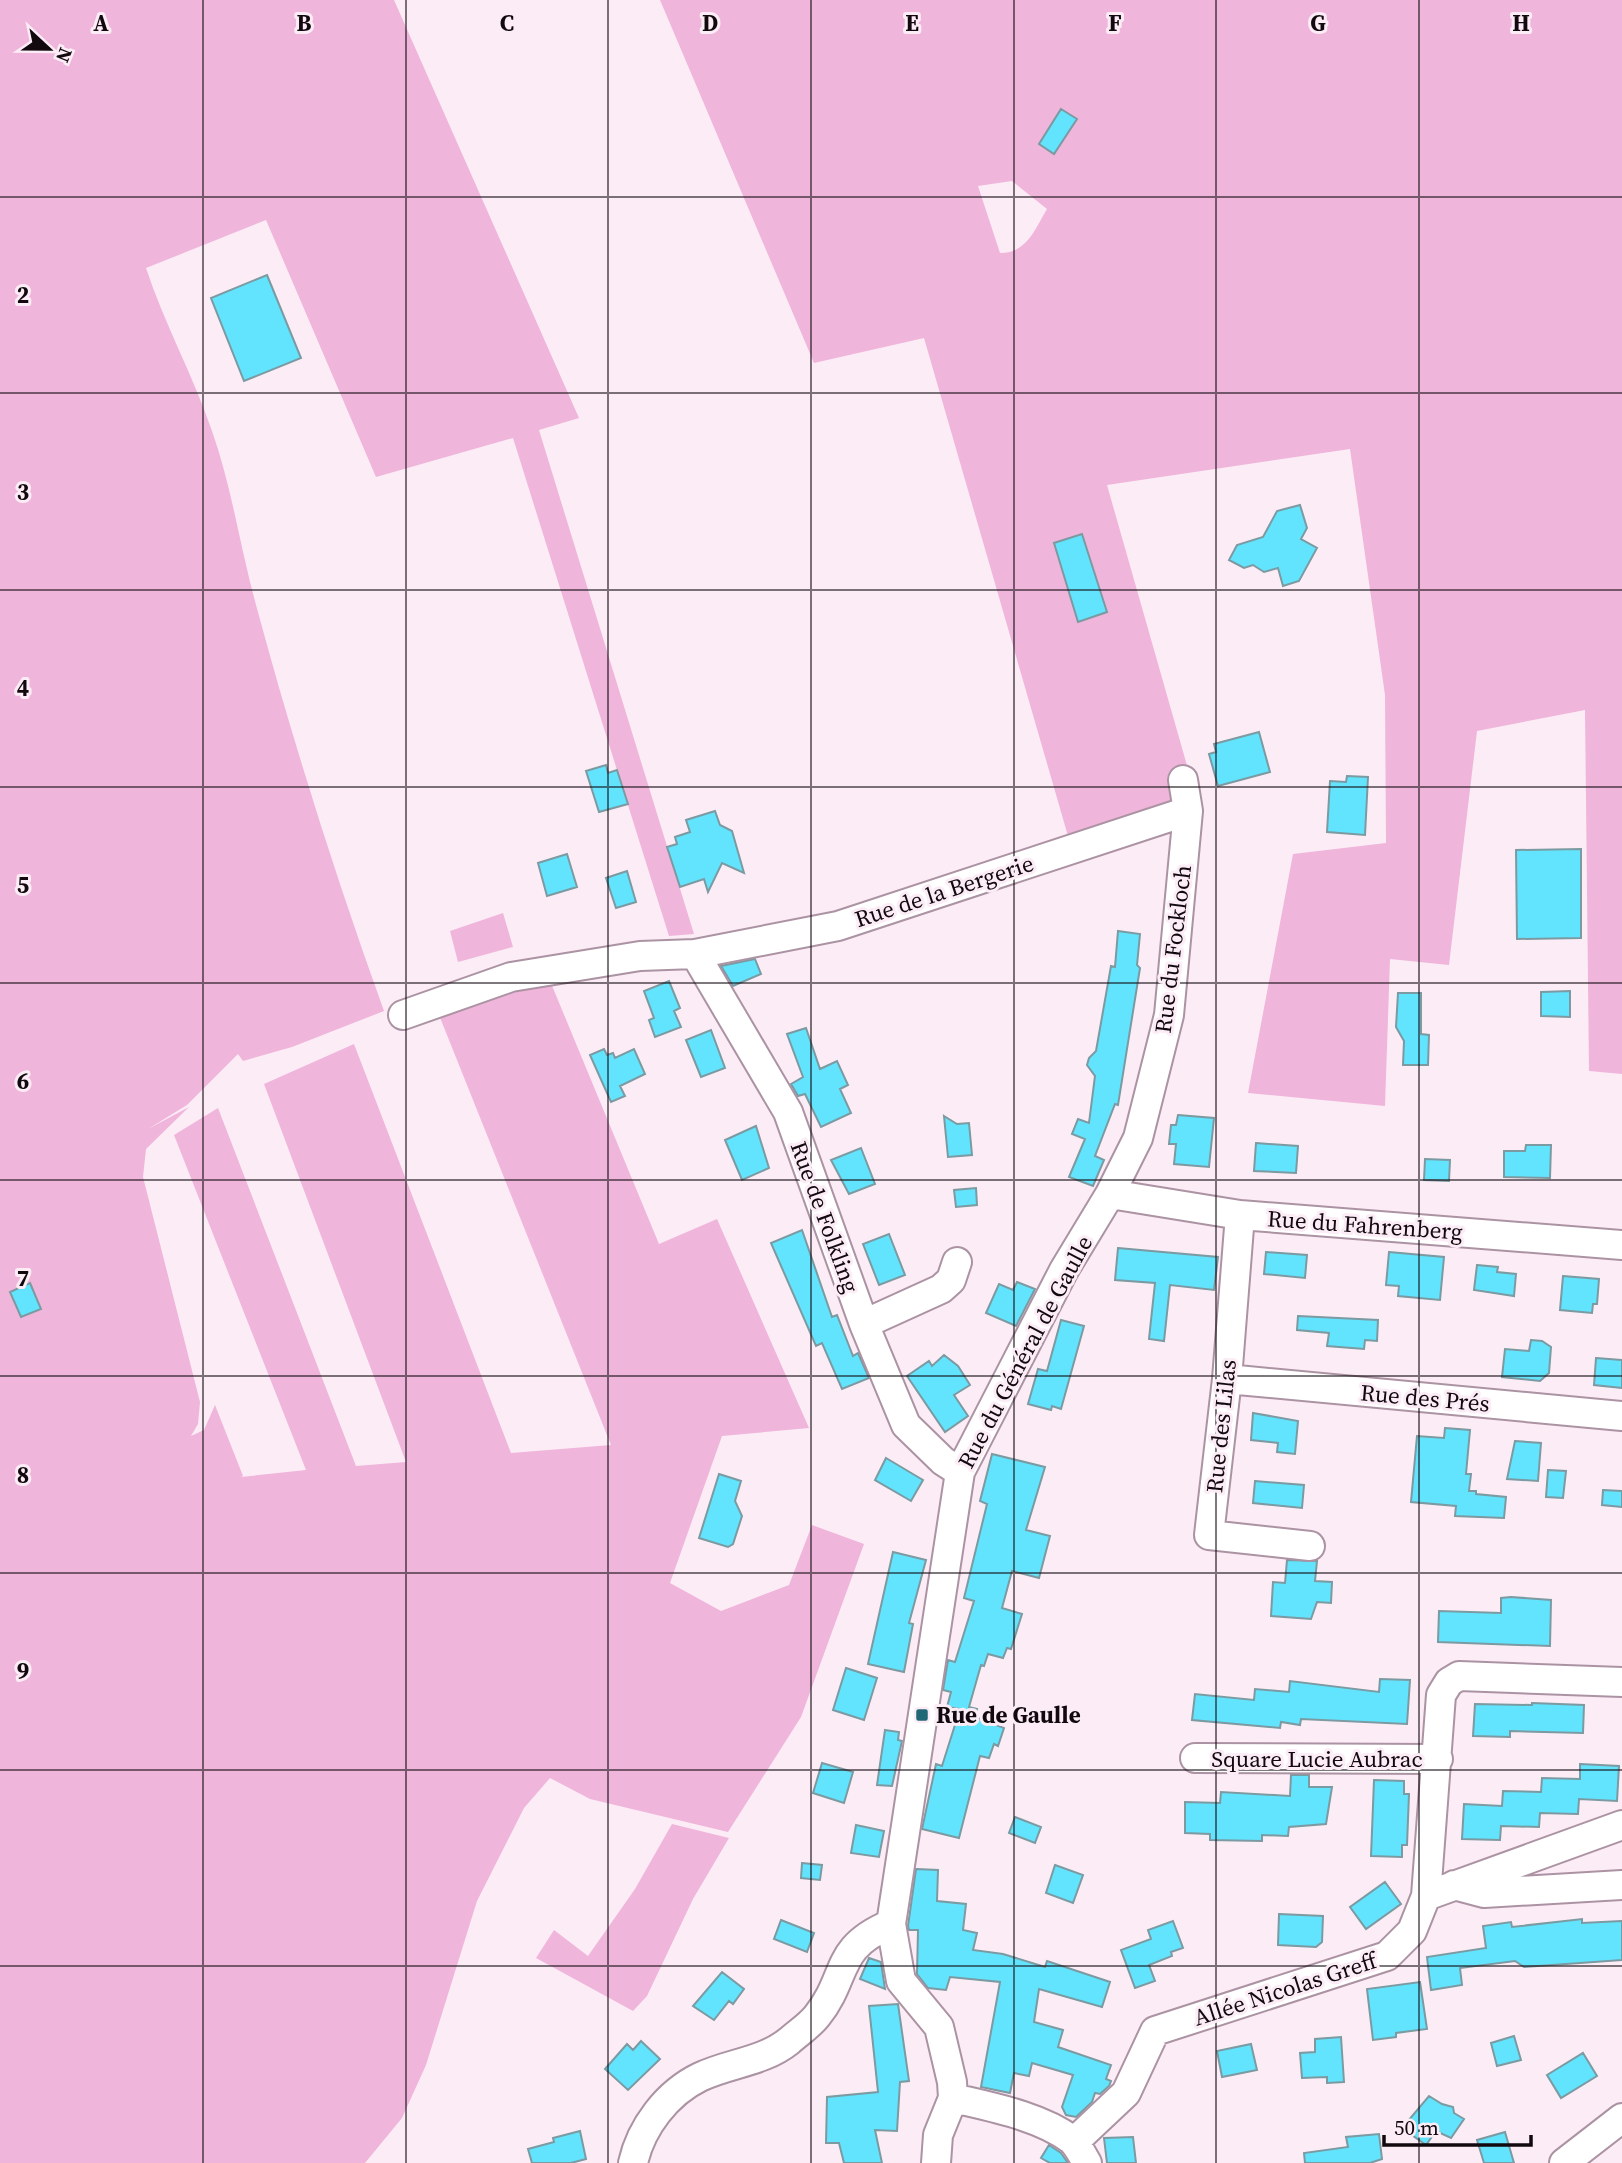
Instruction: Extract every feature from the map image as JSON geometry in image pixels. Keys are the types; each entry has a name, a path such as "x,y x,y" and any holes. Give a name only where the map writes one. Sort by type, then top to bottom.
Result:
{"street":[{"name":"Rue du Fockloch","path":"1110,1194 1138,1138 1169,1015 1188,811 1183,780"},
{"name":"Rue de la Bergerie","path":"403,1015 511,977 640,956 695,954 838,926 1188,811"},
{"name":"Rue de Folkling","path":"695,954 788,1112 864,1324 906,1425 943,1461 960,1472"},
{"name":"Rue du Fahrenberg","path":"1110,1194 1240,1215 1622,1245"},
{"name":"Rue du Général de Gaulle","path":"953,2098 939,2027 901,1981 891,1924 960,1472 1064,1270 1110,1194"},
{"name":"Rue des Lilas","path":"1240,1215 1227,1379 1209,1535 1310,1546"},
{"path":"864,1324 941,1289 951,1280 957,1262"},
{"name":"Rue des Prés","path":"1227,1379 1622,1416"},
{"name":"Allée Nicolas Greff","path":"1081,2153 1126,2093 1155,2031 1387,1956 1412,1931 1426,1896 1441,1695 1449,1682 1459,1676 1622,1682"},
{"name":"Square Lucie Aubrac","path":"1195,1758 1438,1759"},
{"path":"1426,1896 1622,1825"},
{"path":"1454,1885 1485,1893 1622,1885"},
{"path":"633,2163 660,2106 699,2078 762,2056 786,2043 817,2016 854,1946 872,1932 891,1924"},
{"path":"936,2163 938,2134 953,2098 1001,2109 1081,2153"},
{"path":"1564,2163 1622,2118"}],"shaded area":[{"path":"0,0 394,0 579,418 539,430 694,934 669,936 513,438 376,477 266,220 146,268 219,452 250,583 300,759 384,1011 292,1047 243,1061 238,1054 187,1105 148,1129 189,1107 146,1149 143,1177 200,1402 198,1424 191,1436 204,1430 215,1405 243,1476 241,1477 306,1470 174,1135 218,1108 356,1466 406,1462 264,1084 354,1044 511,1453 611,1445 437,1010 548,976 659,1244 717,1219 809,1428 722,1436 670,1583 721,1611 789,1585 812,1525 864,1544 801,1717 728,1832 590,1799 550,1778 524,1808 477,1901 426,2065 402,2118 365,2163 0,2163"},
{"path":"660,0 1622,0 1622,1074 1589,1071 1585,710 1477,731 1449,965 1390,959 1385,1106 1248,1093 1293,854 1386,843 1385,695 1350,449 1107,485 1196,797 1068,836 924,338 814,363","holes":["1012,181 1047,209 1024,244 1017,249 1000,253 978,186"]},
{"path":"503,913 513,947 458,962 450,931"},
{"path":"672,1824 729,1838 693,1899 647,1996 633,2011 536,1958 554,1930 588,1956 635,1889"}],"building":[{"path":"1061,109 1077,119 1054,154 1039,144"},
{"path":"267,275 301,358 244,381 211,298"},
{"path":"1300,505 1307,528 1301,539 1317,548 1299,581 1283,586 1278,568 1264,572 1253,565 1244,568 1229,560 1237,545 1263,537 1277,511"},
{"path":"1082,534 1107,612 1078,622 1054,543"},
{"path":"1259,732 1270,772 1218,786 1209,754 1216,752 1214,744"},
{"path":"606,765 608,773 617,770 628,804 599,812 586,771"},
{"path":"1347,776 1368,777 1365,835 1327,832 1330,781 1346,782"},
{"path":"715,811 720,825 732,831 744,873 722,863 708,892 704,879 680,887 667,847 677,844 675,837 690,832 686,820"},
{"path":"1581,849 1581,938 1517,939 1516,850"},
{"path":"567,854 577,887 547,896 538,863"},
{"path":"627,871 636,902 616,908 606,878"},
{"path":"1118,931 1140,934 1137,965 1140,968 1118,1105 1115,1104 1095,1156 1104,1160 1093,1186 1069,1177 1085,1139 1072,1134 1078,1119 1089,1123 1095,1076 1087,1065 1089,1058 1096,1051 1111,966 1115,967"},
{"path":"755,959 761,974 733,986 721,966"},
{"path":"669,981 680,1008 674,1011 681,1027 655,1037 649,1020 654,1018 644,991"},
{"path":"1570,991 1570,1017 1541,1016 1541,992"},
{"path":"1398,993 1421,993 1421,1034 1429,1035 1428,1065 1403,1065 1404,1041 1396,1027"},
{"path":"806,1028 820,1069 837,1061 848,1085 840,1089 851,1113 821,1127 805,1094 798,1096 791,1084 803,1077 787,1034"},
{"path":"711,1030 725,1068 701,1077 686,1040"},
{"path":"604,1049 607,1055 613,1053 615,1058 634,1049 645,1074 620,1086 625,1096 611,1102 590,1055"},
{"path":"1178,1115 1214,1118 1209,1167 1174,1164 1176,1144 1169,1144 1171,1125 1176,1125"},
{"path":"944,1116 957,1124 969,1123 972,1155 948,1157"},
{"path":"756,1126 769,1168 742,1180 725,1140"},
{"path":"1256,1143 1298,1146 1296,1173 1254,1171"},
{"path":"1526,1145 1551,1145 1550,1178 1504,1177 1504,1151 1525,1151"},
{"path":"861,1148 875,1184 849,1194 831,1160"},
{"path":"1425,1159 1450,1160 1449,1181 1424,1180"},
{"path":"976,1188 977,1205 956,1207 954,1190"},
{"path":"802,1230 832,1317 837,1315 853,1356 858,1353 869,1378 842,1389 822,1343 816,1346 771,1243"},
{"path":"889,1234 905,1275 879,1285 863,1244"},
{"path":"1118,1248 1218,1257 1214,1290 1170,1285 1164,1341 1149,1339 1155,1283 1115,1280"},
{"path":"1266,1252 1307,1255 1305,1278 1264,1274"},
{"path":"1389,1252 1444,1257 1440,1300 1398,1296 1399,1286 1386,1285"},
{"path":"1477,1265 1498,1267 1497,1272 1516,1274 1514,1296 1474,1290"},
{"path":"1563,1276 1599,1279 1597,1304 1593,1304 1592,1313 1560,1310"},
{"path":"1017,1282 1035,1289 1016,1326 986,1313 999,1284 1013,1290"},
{"path":"30,1283 41,1309 21,1317 10,1292"},
{"path":"1298,1316 1378,1320 1377,1341 1365,1340 1364,1349 1327,1346 1329,1333 1297,1330"},
{"path":"1061,1320 1084,1326 1061,1409 1052,1406 1051,1410 1028,1404 1038,1369 1047,1371"},
{"path":"1531,1340 1542,1341 1551,1347 1549,1373 1540,1381 1502,1377 1505,1349 1529,1351"},
{"path":"944,1355 958,1366 970,1385 954,1395 968,1416 945,1432 907,1376 929,1361 932,1366"},
{"path":"1596,1358 1622,1360 1622,1388 1594,1385"},
{"path":"1253,1413 1298,1421 1295,1454 1277,1452 1278,1443 1251,1440"},
{"path":"1445,1428 1470,1430 1466,1474 1471,1474 1469,1491 1506,1497 1504,1518 1455,1516 1456,1506 1411,1502 1417,1436 1444,1438"},
{"path":"1515,1441 1541,1443 1538,1481 1507,1479"},
{"path":"992,1454 1045,1467 1026,1530 1050,1536 1039,1578 1012,1571 1002,1608 1022,1614 1011,1649 1007,1648 1003,1658 988,1654 984,1666 981,1665 969,1707 977,1709 975,1717 1004,1728 998,1746 994,1744 989,1758 980,1756 959,1838 922,1829 936,1764 942,1766 960,1709 947,1707 951,1692 943,1690 948,1660 955,1662 974,1601 964,1598 987,1504 980,1501"},
{"path":"886,1458 923,1480 911,1501 875,1480"},
{"path":"1548,1470 1566,1471 1563,1498 1546,1497"},
{"path":"719,1474 741,1481 735,1501 742,1516 733,1544 728,1547 699,1538"},
{"path":"1255,1481 1304,1485 1302,1508 1253,1503"},
{"path":"1603,1490 1622,1491 1622,1507 1602,1505"},
{"path":"893,1552 926,1560 909,1623 913,1624 904,1672 868,1664"},
{"path":"1287,1560 1317,1561 1315,1581 1332,1582 1331,1603 1317,1602 1311,1619 1271,1616 1273,1582 1285,1583"},
{"path":"1501,1598 1551,1600 1550,1646 1438,1642 1439,1611 1501,1613"},
{"path":"846,1668 877,1678 864,1720 833,1710"},
{"path":"1380,1679 1410,1680 1407,1724 1301,1719 1300,1725 1281,1722 1280,1728 1192,1720 1195,1694 1254,1700 1255,1689 1289,1692 1290,1681 1379,1692"},
{"path":"1475,1704 1584,1705 1583,1733 1510,1731 1510,1737 1473,1736"},
{"path":"885,1730 899,1732 898,1740 902,1741 892,1786 877,1785"},
{"path":"822,1763 853,1772 844,1803 813,1793"},
{"path":"1580,1764 1619,1766 1617,1801 1579,1799 1578,1814 1540,1813 1539,1827 1501,1826 1500,1840 1462,1839 1464,1804 1502,1806 1503,1791 1541,1792 1542,1778 1580,1779"},
{"path":"1291,1775 1309,1775 1309,1787 1332,1787 1326,1824 1289,1827 1288,1836 1262,1835 1262,1841 1210,1840 1210,1834 1185,1833 1185,1802 1220,1803 1221,1792 1290,1796"},
{"path":"1374,1780 1404,1781 1404,1794 1409,1794 1407,1845 1402,1845 1402,1857 1371,1856"},
{"path":"1015,1817 1041,1827 1035,1843 1009,1833"},
{"path":"856,1825 884,1831 879,1857 851,1853"},
{"path":"802,1863 822,1865 820,1880 801,1878"},
{"path":"1055,1865 1083,1875 1073,1903 1046,1893"},
{"path":"916,1869 938,1870 937,1901 966,1904 963,1930 977,1933 973,1950 1003,1954 1045,1967 1047,1961 1110,1982 1102,2007 1039,1989 1034,2022 1063,2030 1058,2047 1111,2065 1106,2079 1111,2081 1109,2086 1100,2094 1095,2093 1092,2102 1076,2117 1066,2115 1062,2107 1073,2075 1032,2063 1029,2076 1014,2073 1010,2093 981,2087 1000,1982 950,1977 946,1990 928,1988 917,1974 918,1930 909,1930 908,1926"},
{"path":"1385,1882 1401,1904 1366,1929 1350,1907"},
{"path":"1279,1914 1323,1916 1322,1942 1316,1947 1278,1945"},
{"path":"1582,1919 1582,1923 1622,1921 1622,1960 1524,1967 1515,1961 1460,1968 1462,1985 1431,1990 1427,1957 1486,1948 1483,1926 1511,1922 1512,1927"},
{"path":"781,1920 814,1933 807,1952 774,1939"},
{"path":"1173,1921 1183,1948 1171,1952 1172,1956 1149,1965 1155,1981 1135,1988 1121,1950 1151,1939 1148,1930"},
{"path":"869,1958 881,1962 885,1989 860,1979"},
{"path":"722,1972 744,1989 733,2004 729,2001 714,2020 693,2006"},
{"path":"1420,1982 1427,2029 1396,2033 1396,2037 1373,2040 1367,1989"},
{"path":"898,2004 909,2081 900,2082 897,2131 875,2130 882,2163 844,2163 839,2143 826,2143 827,2097 878,2092 869,2006"},
{"path":"1514,2036 1521,2060 1497,2066 1491,2043"},
{"path":"1341,2037 1344,2082 1327,2083 1327,2077 1302,2078 1300,2053 1315,2052 1315,2039"},
{"path":"641,2041 660,2059 628,2090 605,2069 627,2044 633,2050"},
{"path":"1251,2044 1257,2070 1222,2077 1217,2051"},
{"path":"1583,2053 1597,2076 1561,2098 1547,2075"},
{"path":"1429,2096 1453,2107 1454,2113 1464,2119 1451,2138 1436,2131 1426,2145 1402,2128"},
{"path":"580,2131 586,2159 571,2163 532,2163 528,2149 554,2142 553,2138"},
{"path":"1505,2132 1514,2163 1484,2163 1477,2140"},
{"path":"1379,2134 1382,2159 1370,2163 1305,2163 1304,2153 1348,2147 1346,2137"},
{"path":"1133,2137 1136,2163 1107,2163 1104,2138"},
{"path":"1049,2145 1061,2153 1068,2163 1050,2163 1041,2158"}],"place":[{"name":"Rue de Gaulle","path":"922,1715"}]}
